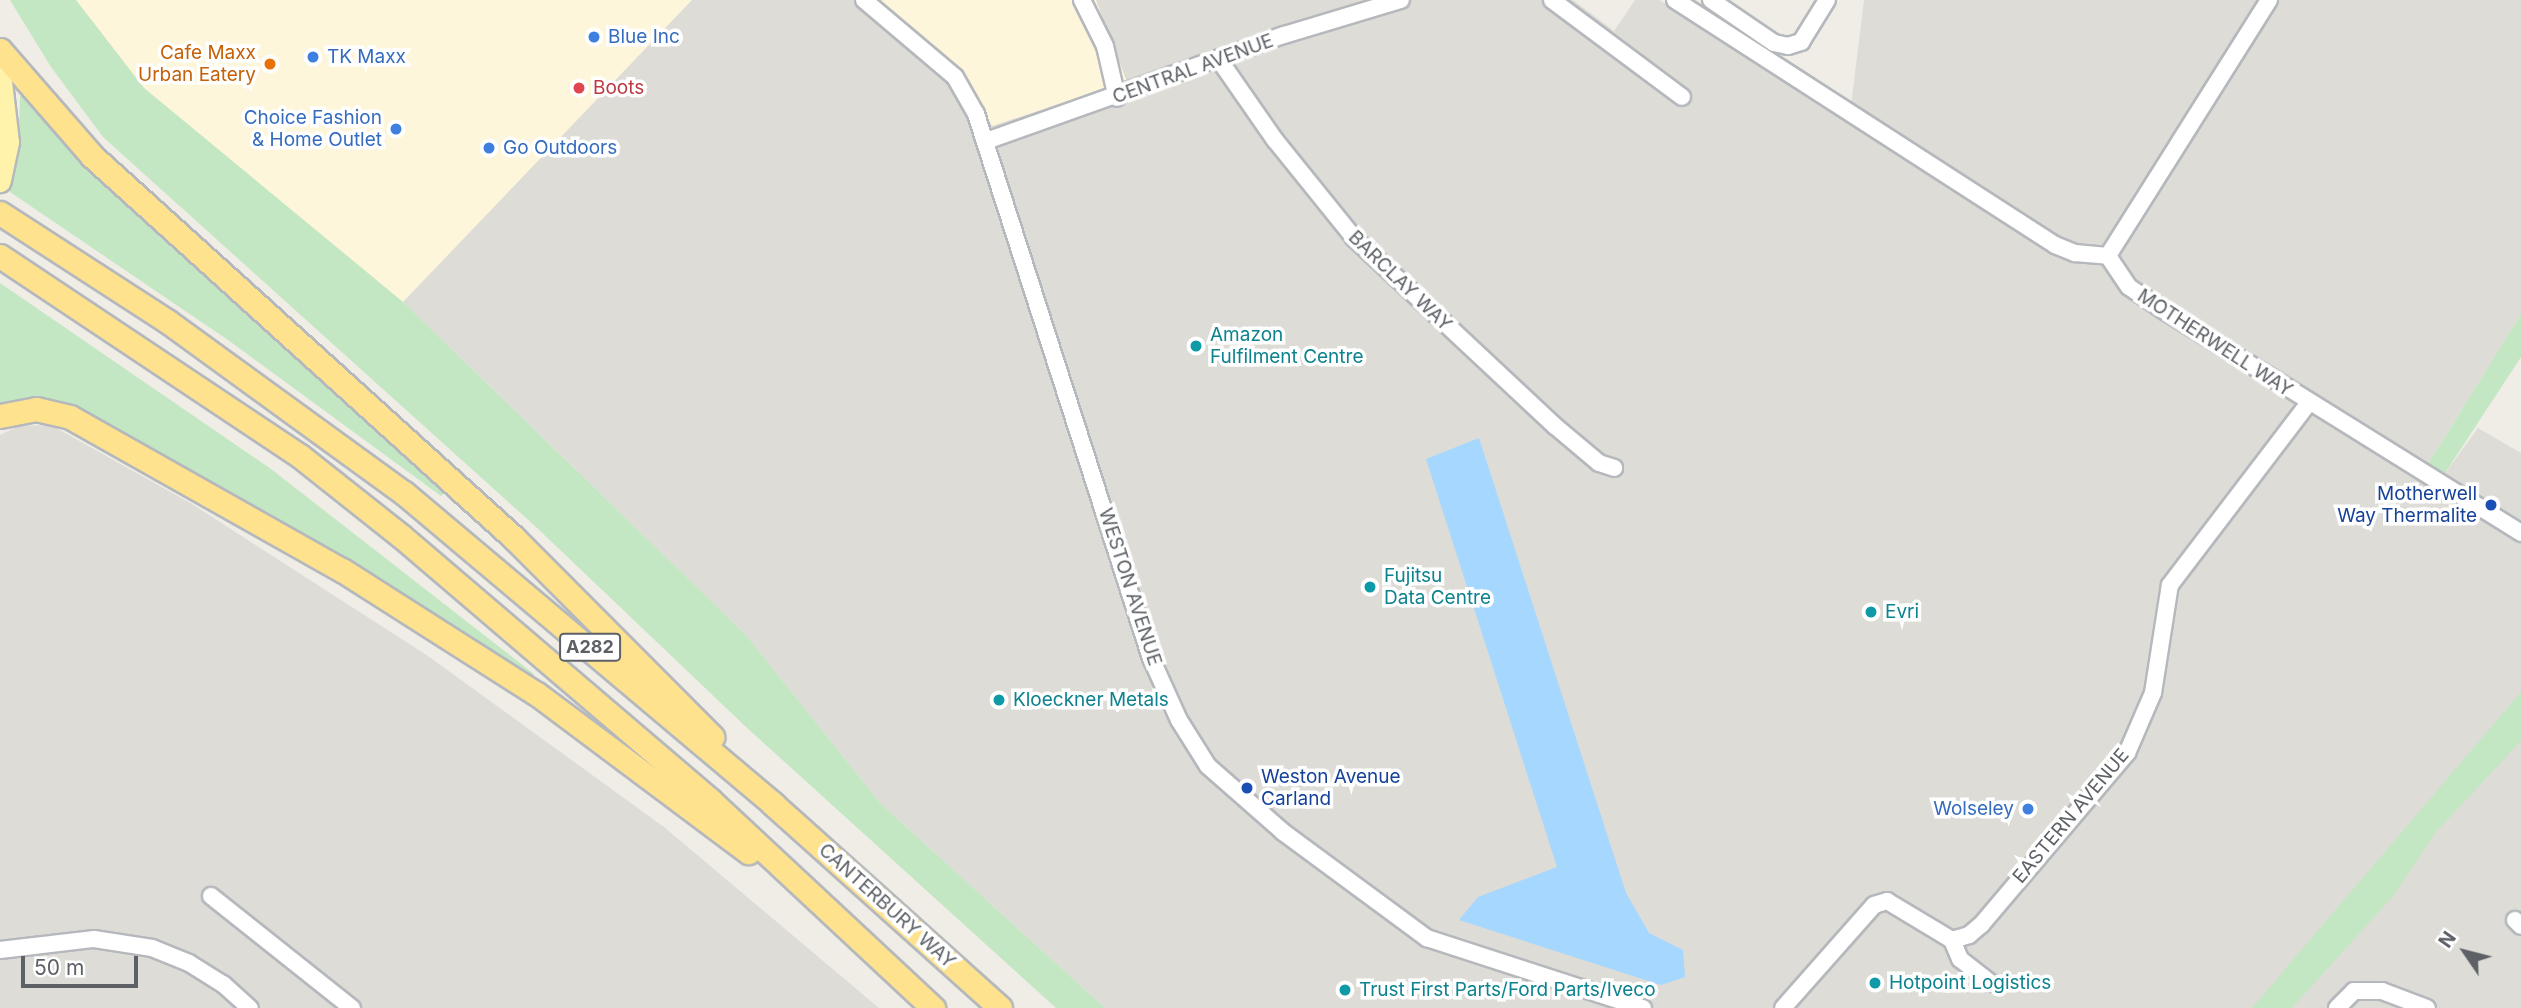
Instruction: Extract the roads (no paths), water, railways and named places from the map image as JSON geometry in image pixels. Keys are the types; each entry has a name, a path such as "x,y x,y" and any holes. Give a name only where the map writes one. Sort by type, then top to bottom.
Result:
{"highway":[{"path":"0,50 92,156 562,584 670,690 774,804"},
{"name":"A282","path":"0,213 167,321 404,493 774,804"},
{"name":"A282","path":"0,256 300,456 401,536 558,666 933,1008"},
{"path":"0,416 36,409 70,417 342,570 537,694 702,821 802,889"},
{"name":"CANTERBURY WAY","path":"774,804 1000,1008"}],"main road":[{"path":"0,73 8,142 0,181"}],"street":[{"name":"WESTON AVENUE","path":"864,0 955,77 986,141 1151,658 1180,720 1209,766 1283,832 1427,937 1570,980 1643,1008"},
{"path":"1082,0 1105,46 1117,98"},
{"name":"CENTRAL AVENUE","path":"986,141 1401,0"},
{"path":"1552,0 1682,97"},
{"path":"1675,0 2055,245 2076,253 2108,256 2115,238 2269,0"},
{"path":"1711,0 1774,43 1788,46 1801,42 1827,0"},
{"name":"BARCLAY WAY","path":"1220,61 1275,140 1354,238 1555,426 1599,463 1614,468"},
{"name":"MOTHERWELL WAY","path":"2108,256 2129,286 2308,404 2521,533"},
{"name":"EASTERN AVENUE","path":"1952,940 1969,935 1981,925 2127,754 2153,693 2170,585 2308,404"},
{"path":"211,896 352,1008"},
{"path":"1783,1008 1874,905 1887,901 1952,940 1960,959 1991,983"},
{"path":"0,937 27,944"},
{"path":"0,950 27,944 94,939 152,948 189,963 223,984 250,1008"},
{"path":"2337,1008 2354,991 2382,991 2427,1008"}],"water":[{"path":"1479,438 1626,893 1649,933 1683,950 1685,977 1661,985 1459,920 1478,897 1557,867 1426,459"}],"place":[{"name":"Blue Inc","path":"594,37"},
{"name":"TK Maxx","path":"313,57"},
{"name":"Cafe Maxx Urban Eatery","path":"270,64"},
{"name":"Boots","path":"579,88"},
{"name":"Choice Fashion & Home Outlet","path":"396,129"},
{"name":"Go Outdoors","path":"489,148"},
{"name":"Amazon Fulfilment Centre","path":"1196,346"},
{"name":"Motherwell Way Thermalite","path":"2491,505"},
{"name":"Fujitsu Data Centre","path":"1370,587"},
{"name":"Evri","path":"1871,612"},
{"name":"Kloeckner Metals","path":"999,700"},
{"name":"Weston Avenue Carland","path":"1247,788"},
{"name":"Wolseley","path":"2028,809"},
{"name":"Hotpoint Logistics","path":"1875,983"},
{"name":"Trust First Parts/Ford Parts/Iveco","path":"1345,990"}]}
